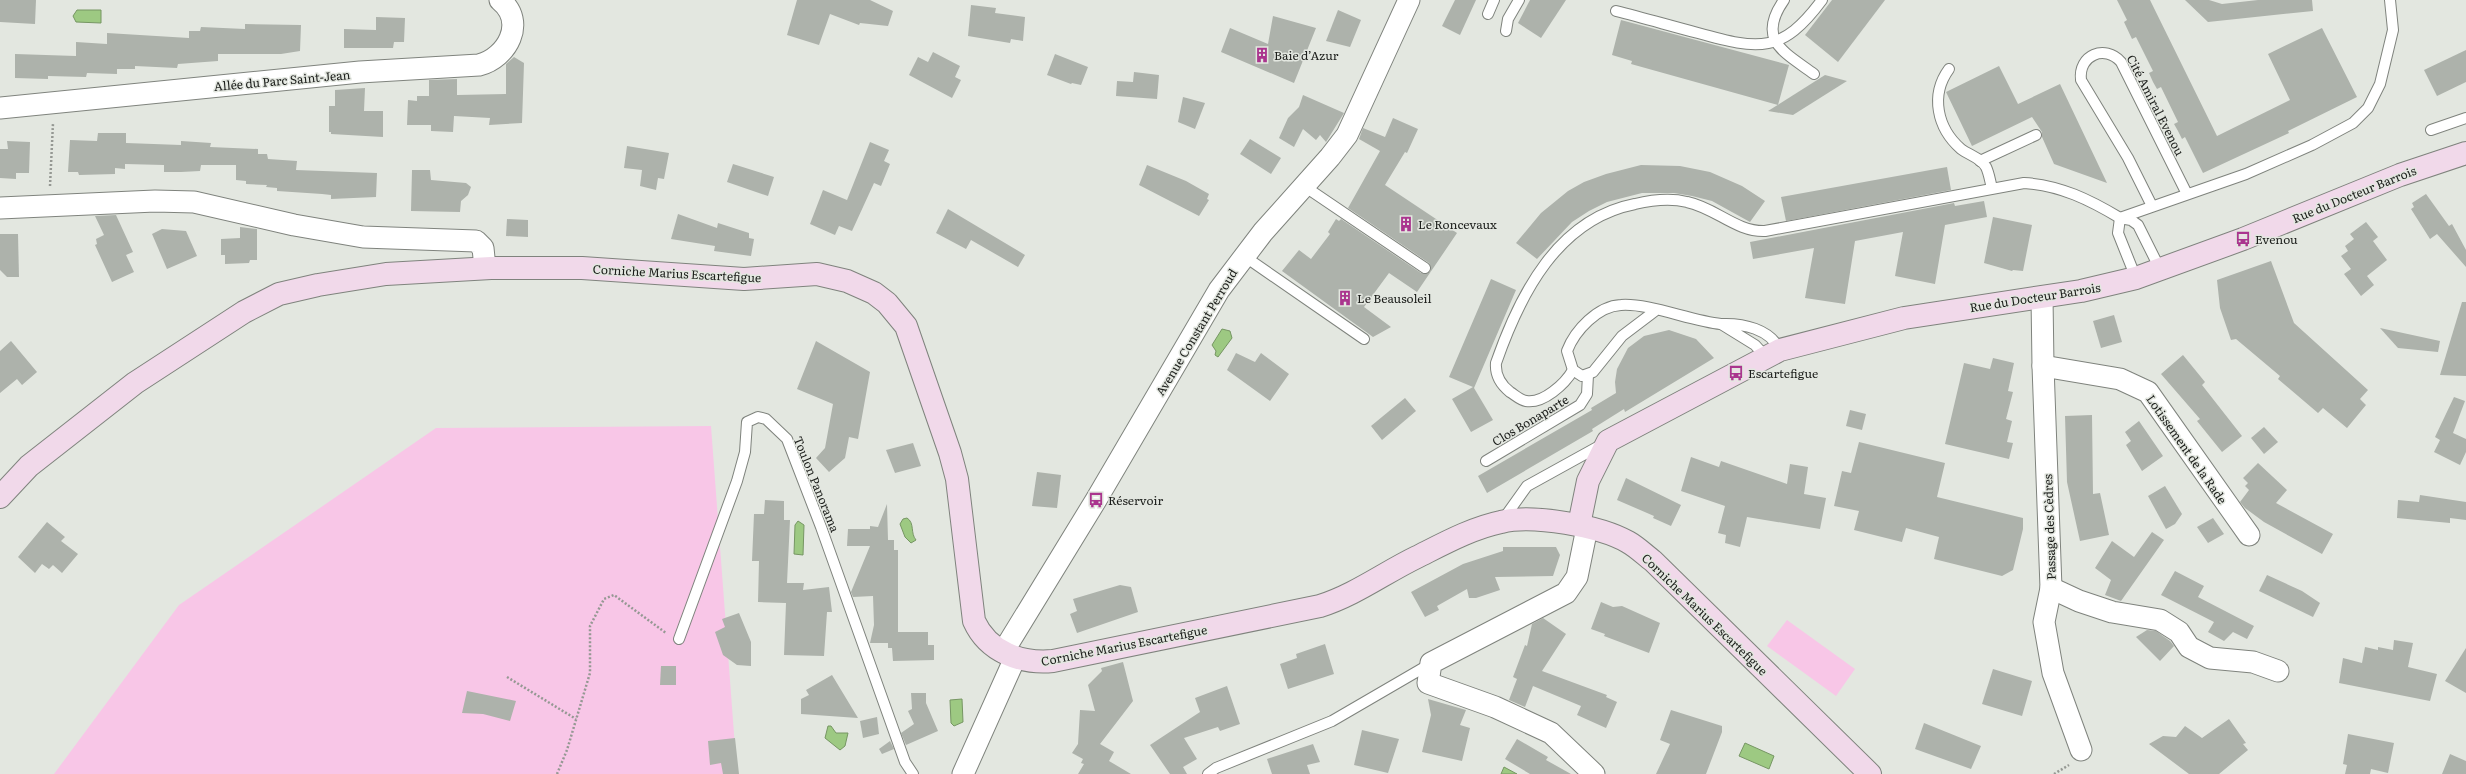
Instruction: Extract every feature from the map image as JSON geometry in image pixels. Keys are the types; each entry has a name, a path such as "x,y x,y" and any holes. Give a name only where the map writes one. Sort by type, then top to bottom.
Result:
{"main road":[{"name":"Rue du Docteur Barrois","path":"1608,441 1773,354 1904,318 2042,297 2136,278 2243,239 2400,174 2466,153"},
{"name":"Corniche Marius Escartefigue","path":"0,497 29,466 135,383 244,312 279,294 318,285 386,274 485,268 582,268 744,279 817,274 848,281 874,293 887,303 901,320 913,343 957,478 972,613 978,630 993,646 1009,655 1026,662 1053,661 1320,606 1342,599 1423,554 1467,534 1502,521 1541,520 1583,527 1628,542 1653,561 1870,774"},
{"path":"1583,527 1588,480 1608,441"}],"street":[{"name":"Allée du Parc Saint-Jean","path":"0,108 360,72 489,62 503,51 511,36 510,14 500,0"},
{"name":"Avenue Constant Perroud","path":"963,774 1009,655 1096,500 1219,290 1244,256 1340,146 1347,135 1409,0"},
{"path":"0,208 155,201 194,202 294,225 363,237 411,240 473,241 480,243 483,248 485,268"},
{"name":"Passage des Cèdres","path":"2042,297 2051,588 2044,622 2053,673 2081,750"},
{"name":"Lotissement de la Rade","path":"2043,366 2120,379 2148,392 2249,535"},
{"path":"1583,527 1576,577 1566,593 1431,663 1428,683 1495,707 1551,733 1594,774"},
{"path":"2051,588 2079,602 2112,612 2160,620 2179,632 2189,647 2210,658 2253,662 2278,672"}],"lane":[{"path":"1488,14 1494,0"},
{"path":"1506,31 1508,19 1519,0"},
{"path":"1784,0 1774,16 1772,28 1775,41 1780,49 1814,74"},
{"path":"1616,10 1748,46 1775,41 1800,28 1822,0"},
{"path":"2120,218 2188,194 2212,188 2306,148 2345,129 2362,115 2375,96 2390,47 2393,30 2390,0"},
{"name":"Cité Amiral Evenou","path":"2152,206 2128,158 2081,80 2082,67 2085,61 2096,53 2110,53 2122,62 2188,194"},
{"path":"1949,69 1943,78 1937,96 1937,110 1956,143 1986,167 1992,188 2024,182 2054,186 2088,200 2120,218 2131,220 2138,225 2160,269"},
{"path":"2432,130 2466,118"},
{"path":"1980,161 2036,135"},
{"path":"1304,186 1425,268"},
{"name":"Clos Bonaparte","path":"1573,370 1566,381 1547,394 1528,402 1520,399 1504,388 1496,370 1504,340 1526,294 1557,249 1575,231 1596,217 1617,208 1642,202 1666,200 1704,206 1737,226 1749,230 1765,231 1992,188"},
{"path":"2120,218 2118,233 2136,278"},
{"path":"1244,256 1364,339"},
{"path":"1655,310 1622,336 1588,375 1582,376 1573,370 1568,359 1569,345 1579,331 1595,316 1620,305 1655,310 1721,324 1742,324 1752,327 1770,338 1773,354"},
{"path":"1721,324 1773,354"},
{"name":"Clos Bonaparte","path":"1486,462 1580,405 1587,394 1588,375"},
{"name":"Toulon Panorama","path":"679,639 737,480 745,452 747,422 758,417 766,419 787,439 823,534 905,762 912,774"},
{"name":"Rue du Docteur Barrois","path":"1502,521 1527,486 1608,441"},
{"path":"1208,774 1216,768 1332,721 1431,663"}],"path":[{"path":"49,206 54,102"},
{"path":"557,774 590,673 590,626 604,599 614,595 663,632 679,639"},
{"path":"506,677 576,719"}],"shaded area":[{"path":"77,10 101,10 101,23 76,22 73,16"},
{"path":"1222,329 1230,331 1232,338 1218,357 1215,355 1216,351 1212,345"},
{"path":"711,426 737,774 54,774 179,605 436,428"},
{"path":"907,518 912,525 913,534 916,540 911,543 905,537 900,524 903,519"},
{"path":"798,521 804,525 803,555 794,554 795,525"},
{"path":"1787,620 1855,669 1836,696 1767,646"},
{"path":"962,699 963,722 954,726 951,723 950,700"},
{"path":"828,726 831,726 836,733 848,733 845,746 840,750 825,738"},
{"path":"1745,743 1774,756 1769,769 1739,756"},
{"path":"1504,767 1517,774 1501,774"}],"building":[{"path":"0,0 36,0 35,24 0,22"},
{"path":"797,0 870,0 893,11 888,26 860,23 859,25 830,14 819,45 787,35"},
{"path":"1455,0 1476,0 1460,35 1442,26"},
{"path":"1530,0 1566,0 1541,38 1518,23"},
{"path":"1832,0 1885,0 1838,62 1805,35"},
{"path":"2117,0 2150,0 2217,136 2290,100 2268,54 2322,28 2357,97 2288,131 2289,133 2203,173 2185,137 2182,139 2174,124 2178,122 2161,87 2157,89 2153,82 2149,73 2153,71 2136,37 2132,39 2124,22 2127,20"},
{"path":"2185,0 2209,0 2222,4 2258,0 2312,0 2313,11 2208,22"},
{"path":"971,5 996,8 995,13 1025,17 1023,41 1011,39 1010,43 968,36"},
{"path":"1338,10 1361,20 1350,47 1326,41"},
{"name":"Baie d’Azur","path":"1273,16 1316,28 1294,83 1221,52 1230,28 1268,44"},
{"path":"376,17 405,18 404,42 394,42 393,48 344,48 344,29 376,30"},
{"path":"1621,20 1789,65 1778,105 1631,64 1632,61 1612,55"},
{"path":"245,24 301,25 300,51 281,54 218,54 218,61 178,64 177,68 135,66 135,69 117,69 117,74 87,73 86,77 48,76 48,79 15,78 15,54 76,56 76,42 107,44 107,33 189,38 189,31 200,31 201,27 245,29"},
{"path":"2466,50 2466,82 2437,96 2424,70"},
{"path":"933,52 960,66 955,77 961,80 952,98 909,75 918,57 928,62"},
{"path":"1055,54 1088,67 1081,85 1071,84 1047,75"},
{"path":"514,57 524,63 522,123 489,125 490,118 454,116 453,132 431,131 431,125 407,125 408,100 417,101 417,96 429,96 429,80 457,79 457,95 506,94 506,64"},
{"path":"1999,66 2018,104 2060,84 2107,183 2054,164 2042,137 2042,132 2032,117 1972,146 1946,92"},
{"path":"1134,72 1159,75 1157,99 1116,96 1117,81 1133,82"},
{"path":"1825,75 1847,81 1793,115 1768,111"},
{"path":"365,88 364,111 383,111 383,137 331,134 331,132 329,132 329,106 335,106 335,90"},
{"path":"1303,95 1344,113 1326,142 1320,135 1316,140 1303,129 1294,147 1279,138 1288,118 1299,107"},
{"path":"1183,97 1205,103 1195,129 1178,122"},
{"path":"1393,118 1418,129 1407,153 1405,152 1385,185 1457,233 1417,292 1389,273 1364,307 1391,327 1373,337 1282,271 1299,250 1311,259 1330,234 1328,232 1336,219 1339,221 1341,219 1421,273 1430,272 1431,268 1429,263 1348,208 1380,151 1359,139 1363,128 1385,137"},
{"path":"98,133 126,133 126,143 181,145 181,141 211,143 210,147 258,149 258,154 267,154 268,159 297,161 296,170 377,173 376,197 331,199 331,195 277,191 277,188 266,187 267,185 246,184 246,181 236,180 236,165 201,165 200,171 164,172 164,165 125,164 125,169 115,168 115,174 79,175 78,172 68,172 70,140 97,141"},
{"path":"1250,139 1281,158 1271,174 1240,154"},
{"path":"7,141 30,142 29,173 16,173 16,179 0,178 0,149 8,149"},
{"path":"870,142 889,150 884,161 890,164 881,186 874,183 852,231 839,226 835,235 810,224 823,190 847,200"},
{"path":"627,146 669,153 664,179 658,178 656,190 640,186 642,170 624,168"},
{"path":"733,164 774,177 768,196 727,182"},
{"path":"1147,165 1186,181 1209,194 1207,199 1209,200 1199,216 1139,185"},
{"path":"1641,165 1680,166 1710,172 1742,186 1765,201 1750,222 1712,201 1674,193 1642,193 1607,202 1589,211 1572,222 1537,259 1516,243 1541,213 1568,191 1584,182 1606,174"},
{"path":"1947,167 1951,190 1786,221 1781,197"},
{"path":"412,170 430,170 431,180 466,183 471,187 468,195 461,201 460,212 411,211"},
{"path":"2426,194 2449,226 2452,224 2466,250 2466,267 2437,234 2430,239 2411,209 2414,207 2412,203"},
{"path":"1984,201 1987,217 1945,225 1935,284 1895,276 1903,232 1855,241 1845,304 1805,298 1814,248 1753,259 1750,242 1954,203 1955,206"},
{"path":"948,209 1025,255 1018,267 971,240 966,249 936,233"},
{"path":"678,214 717,228 718,223 749,233 749,238 754,239 751,256 714,251 715,246 671,239"},
{"path":"116,215 133,252 126,255 134,272 112,282 95,245 97,244 96,239 104,235 95,216"},
{"path":"1993,217 2032,225 2023,271 2012,271 1984,263"},
{"path":"507,219 528,220 528,237 506,236"},
{"path":"2366,222 2378,237 2373,241 2387,260 2367,276 2374,285 2361,296 2344,274 2351,269 2341,256 2348,251 2345,246 2354,239 2350,234"},
{"path":"240,227 257,229 257,260 250,260 249,263 225,264 225,255 221,255 221,239 240,238"},
{"path":"162,229 186,231 197,256 167,269 152,234"},
{"path":"0,234 18,234 19,277 7,277 0,270"},
{"path":"2271,261 2294,323 2368,390 2360,399 2366,405 2347,428 2323,408 2318,413 2278,379 2280,376 2236,339 2231,340 2220,308 2217,280"},
{"path":"1491,279 1516,290 1474,388 1493,420 1471,432 1452,399 1473,387 1449,377"},
{"path":"2462,302 2466,302 2466,376 2440,375"},
{"path":"2114,315 2122,342 2101,348 2093,321"},
{"path":"2380,328 2440,341 2438,352 2398,348"},
{"path":"1669,330 1696,339 1714,358 1625,412 1624,409 1592,429 1593,431 1487,493 1478,476 1592,410 1591,408 1616,393 1615,382 1617,369 1628,348 1644,336"},
{"path":"11,341 37,372 22,385 17,379 0,393 0,351"},
{"path":"816,341 870,372 858,439 849,437 845,458 829,472 816,458 825,448 833,404 797,389"},
{"path":"1236,353 1255,362 1261,353 1289,374 1270,401 1227,370"},
{"path":"2183,355 2205,382 2202,385 2242,436 2222,452 2197,421 2200,419 2161,374"},
{"path":"1993,358 2014,363 2008,391 2013,392 2006,419 2012,421 2007,442 2013,443 2009,459 1945,444 1964,363 1990,369"},
{"path":"2454,397 2465,401 2453,433 2466,439 2466,452 2460,465 2434,452 2440,440 2435,437"},
{"path":"1405,398 1416,411 1382,440 1371,426"},
{"path":"1850,410 1866,414 1862,430 1846,426"},
{"path":"2092,415 2093,494 2100,493 2109,535 2080,541 2067,482 2065,416"},
{"path":"2139,421 2163,456 2142,471 2126,445 2131,441 2125,432"},
{"path":"2264,427 2278,442 2264,454 2251,438"},
{"path":"1859,442 1945,463 1937,497 2023,518 2023,529 2013,570 2002,576 1934,559 1939,537 1906,528 1902,542 1854,530 1859,511 1834,506 1842,471 1851,473"},
{"path":"913,443 921,466 895,473 886,450"},
{"path":"1691,457 1719,467 1721,461 1787,484 1790,464 1808,467 1804,494 1826,498 1820,529 1747,517 1740,547 1725,543 1726,535 1718,533 1725,506 1681,491"},
{"path":"2258,463 2287,490 2276,503 2333,534 2322,554 2264,522 2245,508 2240,502 2249,490 2245,486 2248,483 2243,478"},
{"path":"1037,472 1061,475 1057,508 1032,506"},
{"path":"1626,478 1681,505 1671,526 1653,518 1654,516 1617,500"},
{"path":"2165,486 2182,514 2175,524 2166,529 2148,496"},
{"path":"2420,495 2466,502 2466,520 2450,518 2450,523 2397,518 2398,500 2419,502"},
{"path":"765,500 784,501 784,520 790,520 787,583 804,583 803,590 829,587 832,612 827,612 824,656 784,655 786,603 758,602 759,561 752,561 754,514 764,514"},
{"path":"887,504 888,540 894,540 894,550 898,550 898,632 928,632 928,645 934,645 934,660 893,661 892,648 888,648 888,643 870,643 874,625 873,596 853,597 851,592 870,546 847,546 848,529 870,529 870,526 878,527"},
{"path":"2213,518 2224,534 2208,543 2197,527"},
{"path":"47,522 65,537 61,541 78,554 62,573 53,565 49,569 42,564 35,573 18,557"},
{"path":"2152,532 2164,540 2121,601 2105,595 2111,580 2095,568 2112,541 2134,557"},
{"path":"1503,547 1556,547 1560,555 1553,576 1495,577 1500,590 1476,598 1469,598 1467,589 1437,606 1439,610 1425,617 1411,592 1463,564 1503,551"},
{"path":"2175,571 2204,586 2198,597 2254,626 2247,639 2233,632 2224,641 2208,632 2214,622 2161,595"},
{"path":"2267,575 2302,591 2320,603 2313,617 2259,591"},
{"path":"1120,585 1131,587 1138,612 1077,633 1070,614 1077,611 1073,599"},
{"path":"1601,602 1613,607 1622,606 1660,623 1649,653 1604,636 1605,634 1591,629"},
{"path":"739,613 751,642 751,666 737,665 723,655 715,632 725,627 722,619"},
{"path":"1543,618 1566,634 1542,671 1607,695 1606,697 1617,702 1606,728 1577,715 1581,706 1533,686 1525,707 1509,700 1517,679 1513,677 1525,645 1527,646 1532,624"},
{"path":"2147,630 2156,631 2170,641 2174,646 2160,661 2136,637"},
{"path":"2394,640 2413,643 2408,667 2437,674 2430,701 2339,683 2343,658 2362,663 2365,647 2378,650 2378,647 2393,650"},
{"path":"1325,644 1334,674 1288,689 1280,664 1297,658 1296,654"},
{"path":"2466,648 2466,693 2445,681"},
{"path":"1123,662 1133,701 1100,744 1114,752 1109,761 1131,774 1078,774 1084,764 1081,763 1083,759 1072,753 1078,744 1080,710 1095,711 1088,685 1102,671 1101,668"},
{"path":"661,666 676,666 676,685 660,685"},
{"path":"1993,669 2032,681 2022,716 1982,704"},
{"path":"832,675 858,718 801,714 801,699 809,695 806,690"},
{"path":"1227,686 1240,724 1220,731 1218,727 1184,738 1197,759 1183,767 1187,774 1170,774 1150,745 1200,712 1195,698"},
{"path":"467,691 516,701 510,721 483,714 462,713"},
{"path":"911,693 926,693 926,703 938,731 906,745 901,733 914,724 908,711 912,709"},
{"path":"1428,699 1466,710 1460,725 1470,728 1462,761 1422,752 1431,715"},
{"path":"1671,710 1722,726 1722,732 1706,774 1656,774 1670,744 1660,740"},
{"path":"877,717 879,734 863,738 860,721"},
{"path":"2229,719 2246,743 2243,744 2248,750 2219,774 2189,774 2149,744 2163,736 2176,737 2185,726 2202,738"},
{"path":"1924,723 1981,746 1971,769 1915,749"},
{"path":"1362,730 1399,739 1388,773 1354,765"},
{"path":"2348,734 2394,743 2388,773 2371,769 2370,774 2345,774 2347,765 2343,764"},
{"path":"735,738 739,774 723,774 721,763 710,765 708,741"},
{"path":"1517,739 1548,757 1546,760 1571,774 1530,774 1505,759"},
{"path":"890,741 894,749 882,754 879,749"},
{"path":"1313,744 1320,762 1307,765 1310,774 1272,774 1267,759"},
{"path":"2450,754 2466,761 2466,774 2442,774"}],"place":[{"name":"Baie d’Azur","path":"1262,55"},
{"name":"Le Roncevaux","path":"1406,224"},
{"name":"Evenou","path":"2243,239"},
{"name":"Le Beausoleil","path":"1345,298"},
{"name":"Escartefigue","path":"1736,373"},
{"name":"Réservoir","path":"1096,500"}]}
